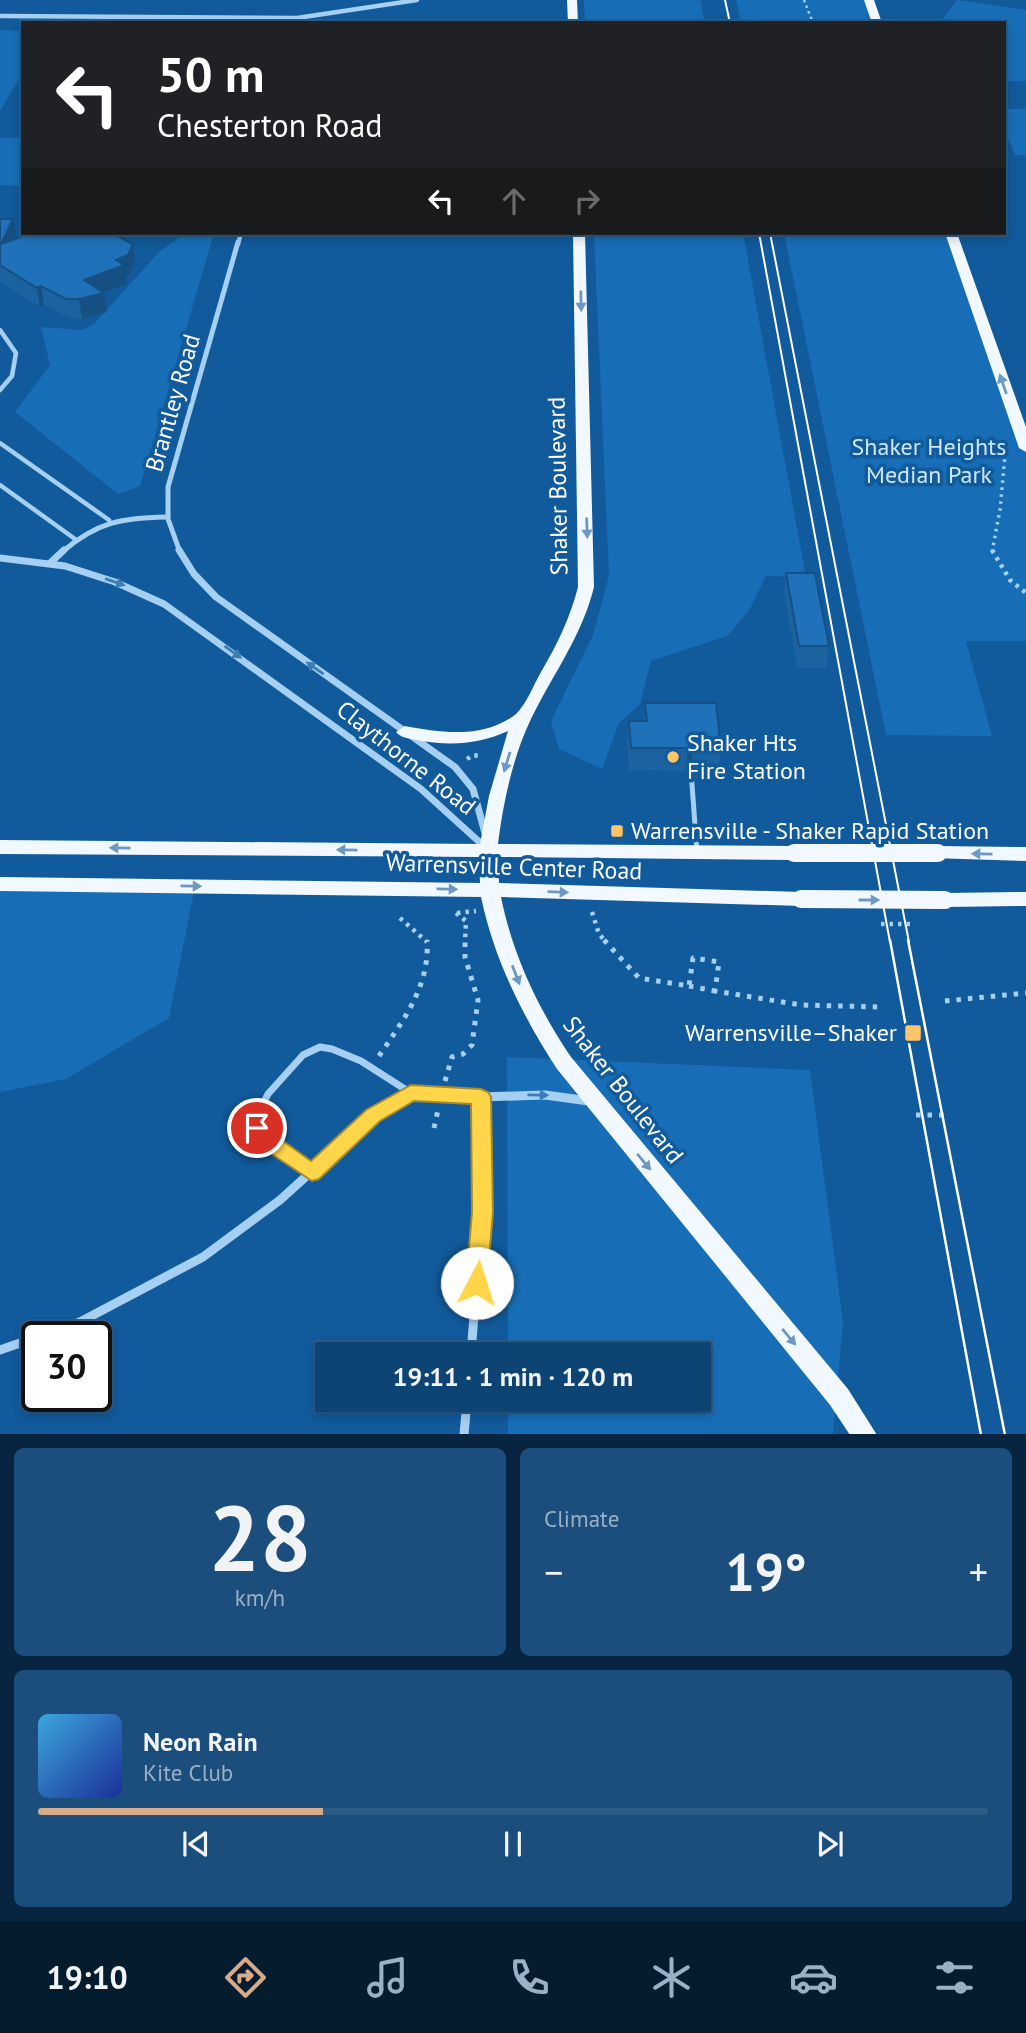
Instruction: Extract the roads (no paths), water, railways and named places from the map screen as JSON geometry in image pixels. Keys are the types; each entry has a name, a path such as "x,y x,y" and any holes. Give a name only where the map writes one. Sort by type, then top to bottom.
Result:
{"main road":[{"path":"572,0 573,21"},
{"path":"869,0 876,21"},
{"name":"Shaker Boulevard","path":"579,235 586,587 580,614 567,643 523,717 495,804 489,851 490,890 510,957 537,1023 594,1102 839,1397 865,1434"},
{"path":"952,235 1026,448"},
{"path":"405,732 441,740 471,739 492,734 523,717"},
{"name":"Warrensville Center Road","path":"0,847 1026,854"},
{"name":"Warrensville Center Road","path":"0,884 490,890 801,899 1026,899"}],"street":[{"path":"0,16 296,20 417,0"},
{"name":"Brantley Road","path":"198,580 180,553 166,517 169,487 241,235"},
{"path":"50,563 75,539 108,520 166,517"},
{"name":"Claythorne Road","path":"0,558 50,563 116,582 150,596 177,612 421,789 489,851"},
{"name":"Claythorne Road","path":"198,580 226,605 456,767 467,780 478,802 489,851"},
{"path":"82,1321 203,1257 280,1200 373,1115 411,1093 481,1097 553,1095 594,1102"},
{"path":"472,1342 482,1212 481,1097"},
{"path":"0,1350 21,1343"},
{"path":"464,1434 466,1412"}],"lane":[{"path":"0,330 16,353 12,376 0,390"},
{"path":"0,443 108,520"},
{"path":"0,485 75,539"},
{"path":"691,771 697,852"},
{"path":"312,1173 271,1143 257,1128 257,1111 273,1087 310,1049 322,1046 339,1049 411,1093"}],"tram line":[{"path":"725,0 730,21"},
{"path":"759,235 890,942"},
{"path":"770,235 909,942"},
{"path":"890,940 981,1434"},
{"path":"908,940 1005,1434"}],"place":[{"name":"Shaker Hts Fire Station","path":"673,757"},
{"name":"Warrensville - Shaker Rapid Station","path":"617,831"},
{"name":"Warrensville–Shaker","path":"913,1033"}],"park label":[{"name":"Shaker Heights Median Park","path":"929,461"}]}
